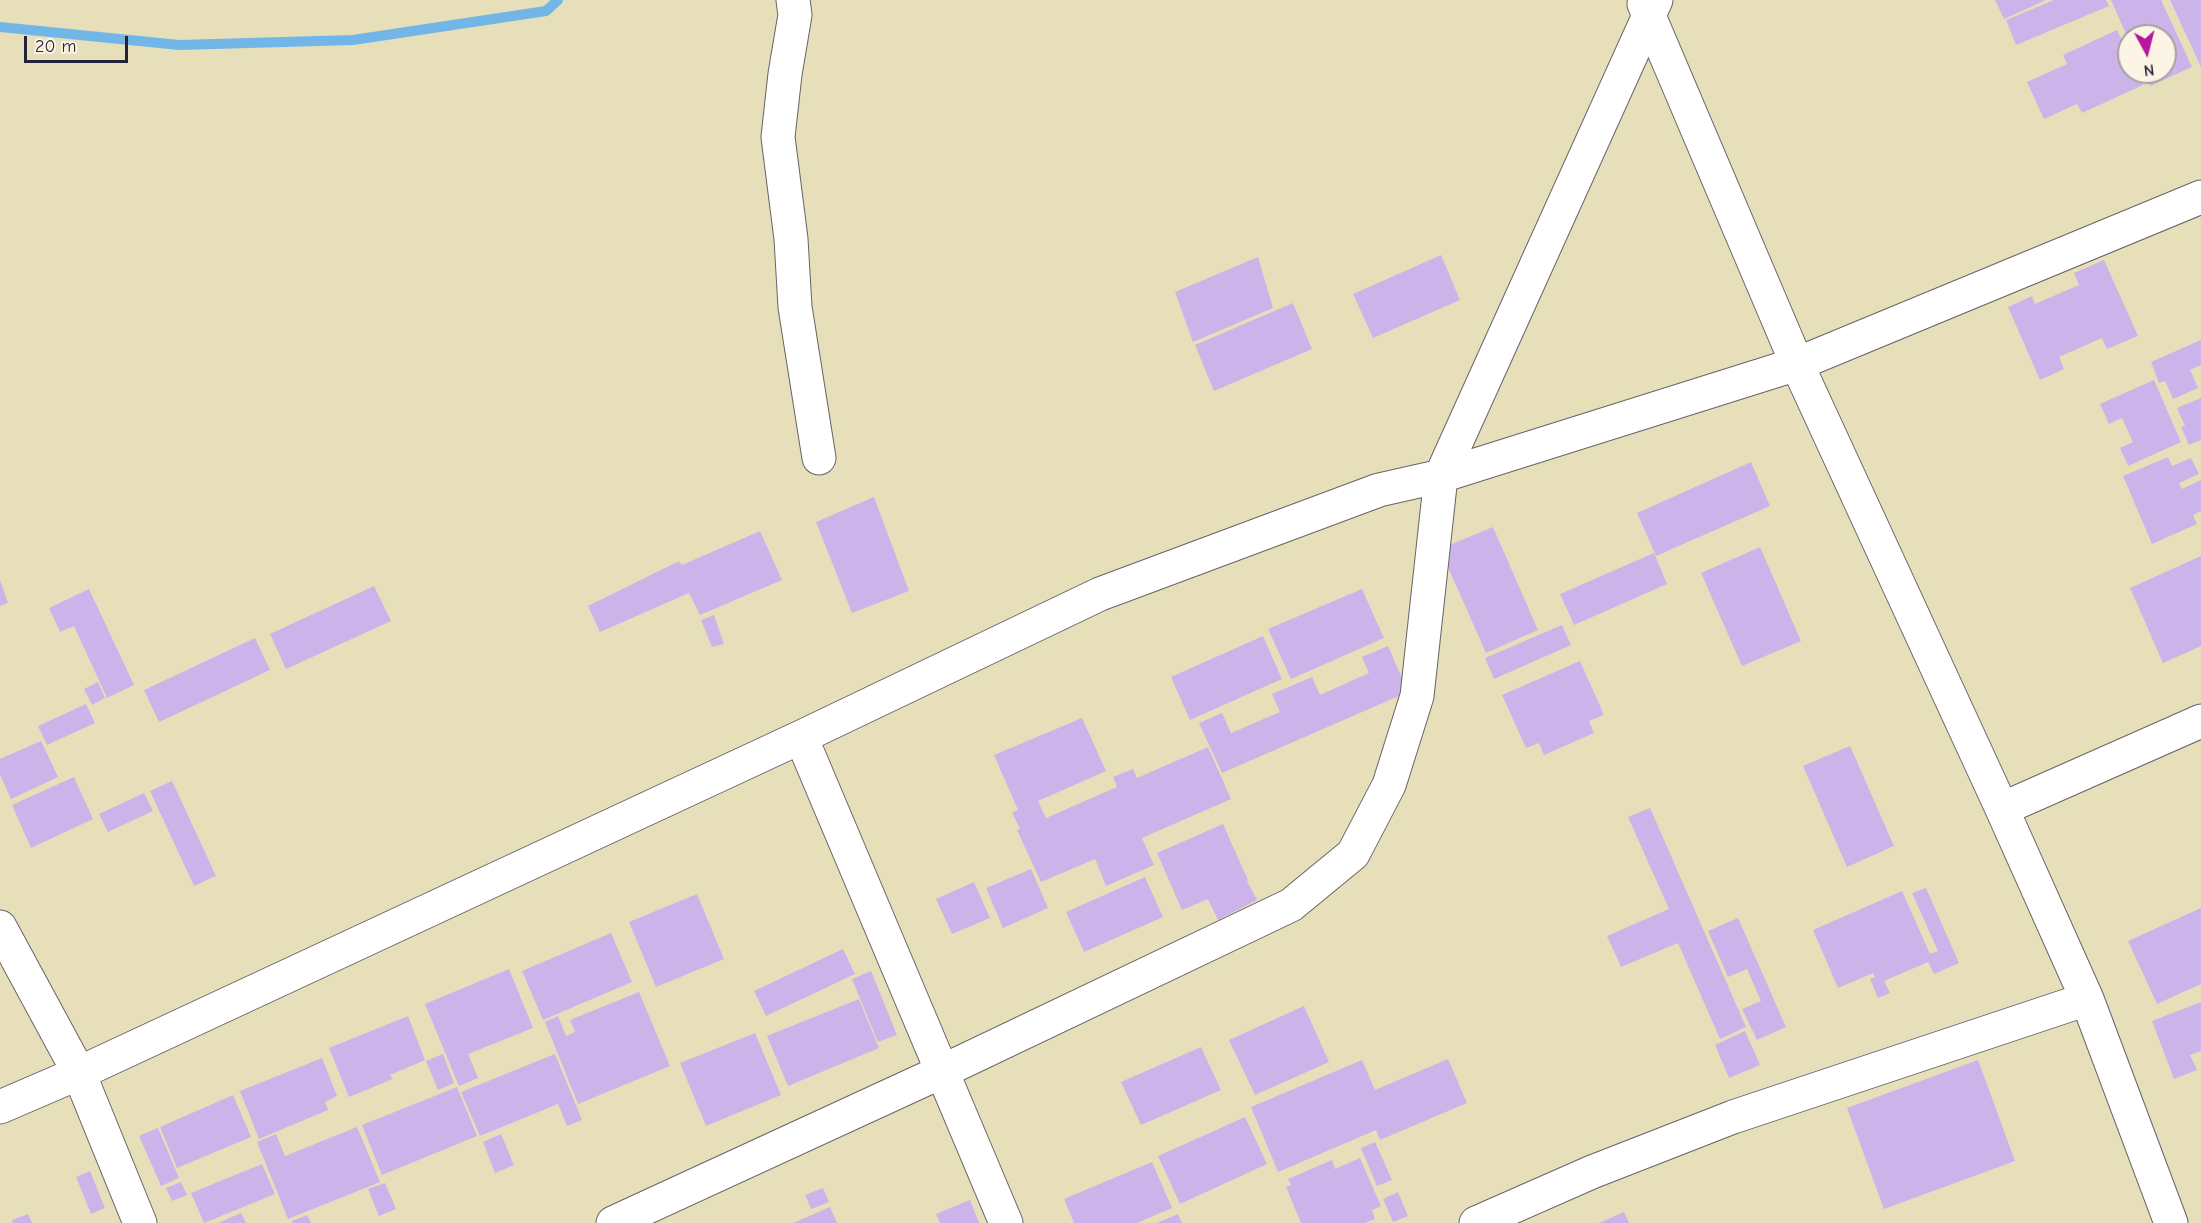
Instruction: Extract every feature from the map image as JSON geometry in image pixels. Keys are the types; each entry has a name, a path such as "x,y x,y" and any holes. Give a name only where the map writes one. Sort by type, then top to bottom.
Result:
{"street":[{"path":"793,0 795,15 778,137 791,239 795,307 819,458"},
{"path":"1649,5 1797,364 2087,999 2171,1223"},
{"path":"613,1223 943,1071 1291,906 1353,854 1389,785 1417,696 1441,476 1649,5"},
{"path":"0,1107 79,1073 801,737 1100,594 1379,490 1441,476 1797,364 2201,197"},
{"path":"2002,809 2201,721"},
{"path":"801,737 1006,1223"},
{"path":"0,927 79,1073 140,1223"},
{"path":"1476,1223 1592,1172 1733,1117 2087,999"}],"building":[{"path":"1995,0 2046,0 2004,19"},
{"path":"2054,0 2106,0 2109,6 2016,45 2006,20"},
{"path":"2111,0 2161,0 2172,24 2122,24"},
{"path":"2170,0 2201,0 2201,67"},
{"path":"2117,30 2117,84 2143,85 2082,113 2077,104 2044,119 2027,82 2067,64 2063,55"},
{"path":"2177,35 2192,67 2177,74"},
{"path":"1441,255 1460,300 1373,338 1353,294"},
{"path":"1258,257 1273,308 1193,342 1175,292"},
{"path":"2104,260 2138,336 2107,349 2102,338 2059,357 2064,369 2040,380 2008,307 2032,296 2035,304 2079,285 2074,273"},
{"path":"1293,303 1312,349 1214,391 1195,345"},
{"path":"2201,340 2201,365 2190,370 2198,388 2173,399 2165,381 2159,383 2151,362"},
{"path":"2154,380 2181,442 2128,466 2120,448 2133,442 2122,418 2109,424 2100,404"},
{"path":"2201,398 2201,440 2189,445 2181,427 2185,426 2177,408"},
{"path":"2168,457 2172,466 2191,458 2199,474 2179,483 2182,489 2201,480 2201,511 2193,515 2197,524 2152,544 2123,476"},
{"path":"1751,462 1770,506 1656,556 1637,513"},
{"path":"874,497 909,591 852,613 816,522"},
{"path":"1493,527 1538,630 1486,653 1440,549"},
{"path":"760,531 782,580 700,615 689,593 600,632 588,606 679,561 682,565"},
{"path":"1760,547 1801,641 1742,666 1701,573"},
{"path":"1654,553 1667,584 1574,625 1560,594"},
{"path":"2201,556 2201,646 2163,663 2130,588"},
{"path":"0,580 8,603 0,606"},
{"path":"374,586 391,621 286,669 270,634"},
{"path":"89,589 134,685 107,698 74,626 60,632 49,608"},
{"path":"1362,589 1384,638 1291,679 1268,629"},
{"path":"714,615 724,644 712,647 701,620"},
{"path":"1562,625 1571,645 1494,679 1485,658"},
{"path":"1263,636 1282,679 1190,720 1171,677"},
{"path":"255,638 270,670 159,722 144,690"},
{"path":"1388,646 1408,692 1222,773 1199,723 1222,713 1231,733 1280,712 1272,694 1312,677 1320,695 1369,673 1362,657"},
{"path":"1580,661 1604,715 1589,721 1594,733 1544,755 1539,743 1526,748 1502,695"},
{"path":"98,682 105,698 92,705 84,689"},
{"path":"86,704 95,723 47,745 38,726"},
{"path":"1082,718 1106,771 1038,801 1046,818 1117,787 1113,777 1133,769 1137,778 1208,747 1231,799 1142,838 1154,865 1106,886 1095,859 1041,882 1017,830 1020,829 1012,812 1018,810 994,755"},
{"path":"41,741 58,777 11,799 0,775 0,759"},
{"path":"1850,746 1894,846 1847,867 1803,766"},
{"path":"74,777 93,819 31,848 12,805"},
{"path":"172,781 216,876 194,886 150,791"},
{"path":"144,793 153,811 108,832 99,814"},
{"path":"1650,808 1746,1027 1720,1039 1678,943 1621,967 1607,936 1669,909 1628,817"},
{"path":"1223,824 1257,900 1218,920 1208,899 1182,910 1157,853"},
{"path":"1031,869 1048,908 1003,928 986,888"},
{"path":"1145,877 1163,917 1084,952 1066,912"},
{"path":"974,882 990,918 952,934 936,899"},
{"path":"1926,888 1959,963 1934,974 1928,962 1884,981 1890,993 1878,998 1870,979 1875,977 1873,973 1838,988 1813,930 1902,891 1930,954 1938,951 1912,893"},
{"path":"697,894 724,959 656,987 629,922"},
{"path":"2201,908 2201,984 2157,1004 2128,941"},
{"path":"1738,918 1786,1027 1757,1040 1742,1009 1761,1001 1747,969 1728,977 1708,931"},
{"path":"611,933 632,982 543,1020 522,971"},
{"path":"843,949 855,974 766,1016 754,991"},
{"path":"509,969 533,1028 468,1054 478,1078 459,1086 425,1004"},
{"path":"871,971 897,1035 878,1042 852,979"},
{"path":"639,992 670,1066 578,1104 545,1022 558,1016 566,1036 575,1032 570,1020"},
{"path":"859,999 879,1048 788,1086 767,1036"},
{"path":"2201,1002 2201,1051 2190,1055 2197,1070 2174,1079 2152,1021"},
{"path":"1304,1006 1329,1062 1255,1095 1229,1040"},
{"path":"408,1016 425,1060 390,1075 393,1079 349,1097 329,1048"},
{"path":"1745,1031 1760,1065 1729,1078 1715,1045"},
{"path":"755,1033 781,1095 706,1126 680,1063"},
{"path":"1201,1047 1221,1090 1141,1125 1121,1082"},
{"path":"443,1054 454,1083 438,1090 426,1061"},
{"path":"555,1054 582,1120 567,1126 558,1104 480,1136 461,1092"},
{"path":"322,1058 337,1096 325,1102 328,1110 259,1139 240,1091"},
{"path":"1448,1059 1467,1103 1380,1140 1376,1130 1278,1172 1251,1107 1362,1060 1375,1090"},
{"path":"1978,1060 2015,1161 1884,1209 1847,1108"},
{"path":"457,1087 477,1136 382,1175 362,1125"},
{"path":"233,1095 251,1137 177,1168 160,1127"},
{"path":"1245,1117 1267,1164 1180,1204 1158,1156"},
{"path":"357,1127 380,1182 288,1219 257,1142 276,1134 285,1156"},
{"path":"158,1128 179,1178 161,1186 139,1136"},
{"path":"501,1134 514,1165 495,1173 483,1142"},
{"path":"1375,1142 1392,1180 1377,1186 1361,1148"},
{"path":"1360,1158 1381,1206 1372,1210 1375,1219 1365,1223 1301,1223 1286,1187 1291,1185 1288,1179 1332,1160 1335,1169"},
{"path":"1152,1162 1172,1208 1137,1223 1074,1223 1064,1199"},
{"path":"262,1164 275,1194 204,1223 191,1193"},
{"path":"90,1171 105,1208 91,1214 76,1177"},
{"path":"181,1182 187,1195 172,1201 166,1188"},
{"path":"385,1183 396,1209 379,1216 368,1189"},
{"path":"823,1188 829,1202 811,1209 805,1195"},
{"path":"1398,1192 1408,1216 1393,1222 1383,1199"},
{"path":"970,1200 979,1223 940,1223 936,1214"},
{"path":"830,1207 837,1223 793,1223"},
{"path":"1624,1212 1629,1223 1599,1223"},
{"path":"241,1213 246,1223 218,1223"},
{"path":"28,1214 32,1223 13,1223 12,1220"},
{"path":"1178,1214 1182,1223 1157,1223"},
{"path":"307,1215 311,1223 292,1223 292,1221"}],"waterway":[{"path":"0,27 179,45 353,40 546,11 558,0"}]}
